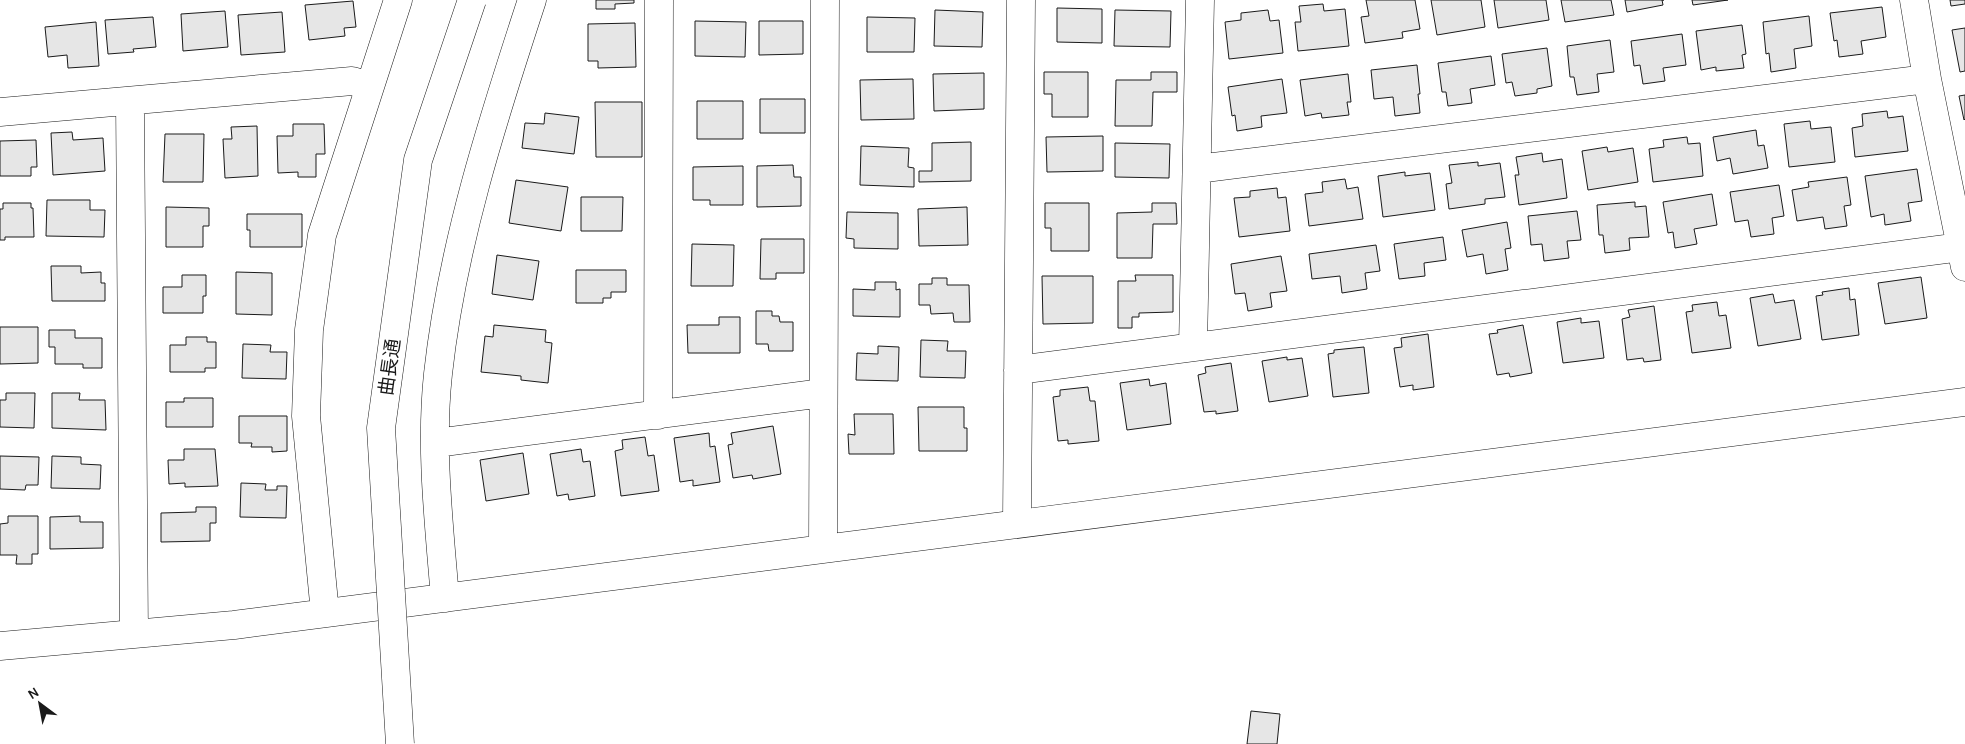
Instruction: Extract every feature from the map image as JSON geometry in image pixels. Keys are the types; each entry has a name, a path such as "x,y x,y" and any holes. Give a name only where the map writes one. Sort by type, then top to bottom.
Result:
{"street":[{"path":"325,613 306,416 310,330 322,235 398,0"},
{"name":"曲長通","path":"400,744 381,428 418,160 472,0"},
{"path":"445,598 435,462 438,376 453,277 482,160 532,0"},
{"path":"658,415 659,0"},
{"path":"823,548 826,0"},
{"path":"1017,523 1021,0"},
{"path":"1193,347 1200,0"},
{"path":"1018,370 1193,347 1963,257 1957,184 1928,79 1914,0"},
{"path":"1197,169 1928,79"},
{"path":"0,112 352,82 370,86"},
{"path":"130,101 134,634"},
{"path":"436,443 823,393"},
{"path":"0,646 234,625 1965,402"}],"building":[{"path":"596,0 634,0 634,3 615,4 615,9 596,9"},
{"path":"1366,0 1415,0 1420,29 1402,32 1403,38 1365,43 1361,17 1369,16"},
{"path":"1431,0 1481,0 1485,27 1437,35"},
{"path":"1494,0 1546,0 1549,20 1498,28"},
{"path":"1561,0 1611,0 1614,15 1565,22"},
{"path":"1625,0 1662,0 1663,5 1627,12"},
{"path":"1692,0 1728,0 1693,5"},
{"path":"1950,0 1965,0 1965,4 1951,6"},
{"path":"353,1 356,27 344,28 345,36 309,40 305,5"},
{"path":"1323,4 1324,11 1345,9 1349,46 1298,51 1295,22 1301,22 1299,6"},
{"path":"1882,7 1886,37 1861,41 1863,54 1839,57 1837,40 1834,41 1830,13"},
{"path":"1057,8 1102,9 1102,43 1057,42"},
{"path":"935,10 983,12 982,47 934,46"},
{"path":"1115,10 1171,11 1170,47 1114,46"},
{"path":"1268,10 1270,21 1279,20 1283,53 1229,59 1225,22 1241,20 1241,13"},
{"path":"225,11 228,47 183,51 181,14"},
{"path":"282,12 285,52 241,55 238,15"},
{"path":"1809,16 1812,46 1794,49 1796,68 1771,72 1769,53 1766,54 1763,22"},
{"path":"153,17 156,47 133,49 134,52 108,54 105,20"},
{"path":"867,17 915,18 914,52 867,52"},
{"path":"695,21 746,22 745,57 695,56"},
{"path":"759,21 803,21 803,54 759,55"},
{"path":"96,22 99,66 68,68 67,55 48,57 45,27"},
{"path":"635,23 636,67 598,68 598,61 588,61 588,24"},
{"path":"1742,25 1746,54 1742,55 1744,68 1716,71 1716,67 1701,70 1696,31"},
{"path":"1965,28 1965,71 1960,72 1952,30"},
{"path":"1682,34 1686,65 1663,68 1665,81 1643,84 1640,65 1634,66 1631,41"},
{"path":"1610,40 1614,72 1597,74 1599,92 1577,95 1574,77 1570,77 1567,46"},
{"path":"1547,48 1552,86 1537,89 1537,93 1515,96 1512,82 1506,83 1502,54"},
{"path":"1491,56 1495,85 1470,89 1472,103 1448,106 1446,92 1442,92 1438,63"},
{"path":"1417,65 1420,113 1395,116 1393,97 1374,99 1371,70"},
{"path":"1044,72 1088,72 1088,117 1052,117 1052,94 1044,94"},
{"path":"1151,72 1177,72 1177,92 1153,92 1152,126 1115,126 1116,80 1151,80"},
{"path":"984,73 984,109 934,111 933,74"},
{"path":"1348,74 1351,102 1347,102 1349,115 1322,118 1321,113 1305,116 1300,80"},
{"path":"913,79 914,119 861,120 860,80"},
{"path":"1282,79 1287,113 1261,116 1262,127 1237,131 1235,115 1232,116 1228,87"},
{"path":"1965,95 1965,119 1964,120 1959,96"},
{"path":"760,99 805,99 805,133 760,133"},
{"path":"697,101 743,101 743,139 697,139"},
{"path":"595,102 642,102 642,157 596,157"},
{"path":"1887,111 1888,118 1903,116 1908,151 1855,157 1852,128 1863,126 1862,114"},
{"path":"545,113 579,117 574,154 522,148 525,123 544,124"},
{"path":"1810,121 1811,129 1831,127 1835,162 1789,167 1784,124"},
{"path":"293,124 324,124 325,154 316,154 316,177 298,177 298,172 278,173 277,136 293,136"},
{"path":"257,126 258,176 225,178 223,139 232,139 231,127"},
{"path":"1756,130 1758,146 1764,145 1768,168 1733,174 1730,158 1717,161 1713,137"},
{"path":"72,132 73,140 103,138 105,171 53,175 51,133"},
{"path":"165,134 204,134 203,182 163,182"},
{"path":"1103,136 1103,171 1047,172 1046,137"},
{"path":"1687,137 1688,144 1700,143 1703,176 1653,182 1649,149 1664,147 1663,140"},
{"path":"36,140 37,167 31,167 31,176 0,176 0,141"},
{"path":"971,142 971,181 919,182 919,171 932,171 932,143"},
{"path":"1115,143 1170,144 1169,178 1115,177"},
{"path":"861,146 909,148 908,167 914,168 914,187 860,185"},
{"path":"1607,147 1608,152 1633,148 1638,182 1588,190 1582,151"},
{"path":"1542,153 1543,162 1562,159 1567,198 1519,205 1515,175 1519,175 1516,157"},
{"path":"1478,162 1478,166 1500,163 1505,197 1485,199 1485,204 1449,209 1446,184 1452,183 1449,165"},
{"path":"793,165 794,177 801,177 801,206 757,207 757,166"},
{"path":"743,166 743,205 710,205 710,200 693,200 693,167"},
{"path":"1917,169 1922,201 1908,203 1911,221 1885,225 1884,214 1871,217 1865,176"},
{"path":"1405,172 1405,176 1430,173 1435,210 1383,217 1378,176"},
{"path":"1847,177 1851,205 1844,206 1847,226 1825,229 1823,217 1797,221 1792,190 1809,187 1808,182"},
{"path":"1345,179 1347,189 1358,187 1363,219 1309,226 1305,194 1323,192 1322,182"},
{"path":"516,180 568,187 561,231 509,223"},
{"path":"1779,185 1784,216 1772,218 1774,234 1751,237 1748,220 1735,222 1730,192"},
{"path":"1277,188 1278,198 1286,197 1290,231 1239,237 1234,198 1250,197 1250,191"},
{"path":"1712,194 1717,225 1694,229 1697,244 1675,248 1673,232 1668,233 1663,202"},
{"path":"581,197 623,197 622,231 581,231"},
{"path":"47,200 90,200 90,210 105,210 104,237 46,236"},
{"path":"1635,202 1635,207 1646,206 1649,237 1629,238 1630,250 1605,253 1603,235 1599,235 1597,205"},
{"path":"3,203 31,203 31,208 33,208 34,237 5,237 5,240 0,240 0,209 3,209"},
{"path":"1045,203 1089,203 1089,251 1051,251 1051,228 1045,228"},
{"path":"1152,203 1176,203 1177,224 1153,224 1152,258 1117,258 1117,213 1152,212"},
{"path":"166,207 209,208 209,226 203,226 203,247 166,247"},
{"path":"967,207 968,245 919,246 918,209"},
{"path":"1577,211 1581,240 1567,241 1569,258 1544,261 1542,244 1531,245 1528,216"},
{"path":"847,212 898,213 898,249 854,248 854,239 846,238"},
{"path":"247,214 302,214 302,247 250,247 250,230 247,230"},
{"path":"1507,222 1511,248 1505,249 1508,270 1486,274 1483,254 1467,257 1462,230"},
{"path":"1443,237 1446,260 1424,263 1425,276 1399,279 1394,244"},
{"path":"761,239 804,239 804,273 776,273 776,279 760,279"},
{"path":"692,244 734,245 733,286 691,286"},
{"path":"1376,245 1380,271 1365,273 1367,289 1342,293 1340,276 1312,279 1309,254"},
{"path":"497,255 539,261 533,300 492,294"},
{"path":"1281,256 1287,291 1270,293 1272,307 1248,311 1245,293 1235,294 1231,264"},
{"path":"51,266 81,266 81,273 101,272 101,283 105,283 105,301 52,301"},
{"path":"576,270 626,270 626,292 611,292 611,298 603,298 603,303 576,303"},
{"path":"236,272 272,273 272,315 236,314"},
{"path":"182,275 206,275 206,296 203,296 203,313 163,313 163,287 182,287"},
{"path":"1135,275 1173,275 1173,312 1139,313 1139,317 1132,317 1132,328 1118,328 1118,281 1136,281"},
{"path":"1042,276 1093,276 1093,323 1043,324"},
{"path":"1921,277 1927,318 1885,324 1878,283"},
{"path":"932,278 947,278 947,285 969,285 970,322 954,322 953,313 931,314 930,305 919,305 919,284 932,284"},
{"path":"875,282 896,282 896,290 900,289 900,317 853,316 853,289 875,290"},
{"path":"1849,288 1850,300 1855,299 1859,335 1822,340 1816,296 1823,295 1822,292"},
{"path":"1773,294 1775,303 1794,300 1801,339 1758,346 1750,298"},
{"path":"1717,302 1719,316 1726,315 1731,348 1692,353 1686,312 1693,311 1692,305"},
{"path":"1654,306 1661,360 1644,362 1643,358 1627,360 1622,319 1630,317 1628,310"},
{"path":"756,311 772,311 772,316 779,316 780,322 793,322 793,351 769,351 768,344 756,344"},
{"path":"719,317 740,317 740,353 688,353 687,325 719,325"},
{"path":"1581,318 1581,323 1599,321 1604,358 1563,363 1557,322"},
{"path":"494,325 546,330 545,342 552,343 548,383 521,380 521,376 481,372 485,336 493,337"},
{"path":"1523,325 1532,373 1510,377 1509,373 1497,375 1489,334 1498,333 1497,330"},
{"path":"0,327 38,327 38,363 0,364"},
{"path":"49,330 75,330 75,338 102,338 102,368 83,368 83,364 55,364 55,347 49,347"},
{"path":"1428,334 1434,387 1413,390 1413,385 1400,387 1394,348 1402,347 1401,338"},
{"path":"186,337 207,337 207,342 216,342 216,368 205,368 205,372 170,372 170,345 186,345"},
{"path":"921,340 948,341 947,351 966,351 965,378 920,377"},
{"path":"243,344 271,345 270,352 287,352 286,379 242,378"},
{"path":"878,346 899,347 898,381 856,380 857,353 878,354"},
{"path":"1364,347 1369,393 1333,397 1328,354 1334,353 1334,350"},
{"path":"1287,357 1287,360 1302,358 1308,396 1269,402 1262,361"},
{"path":"1231,363 1238,411 1216,414 1216,411 1204,412 1198,375 1206,373 1205,367"},
{"path":"1149,379 1150,386 1166,383 1171,424 1127,430 1120,383"},
{"path":"1088,387 1090,401 1095,401 1099,441 1068,444 1068,440 1058,441 1053,397 1060,396 1060,390"},
{"path":"6,393 35,393 34,428 0,427 0,400 6,400"},
{"path":"52,393 80,393 79,400 105,400 106,430 52,428"},
{"path":"184,398 213,398 213,427 166,427 166,402 184,402"},
{"path":"918,407 964,407 964,428 967,428 967,451 919,451"},
{"path":"854,414 893,414 894,454 849,454 848,434 855,435"},
{"path":"239,416 287,416 287,451 272,452 272,447 251,447 252,443 239,443"},
{"path":"773,426 781,474 753,479 752,475 733,478 728,445 733,444 731,433"},
{"path":"709,433 710,447 715,446 720,482 693,486 693,480 680,482 674,438"},
{"path":"645,437 648,456 654,455 659,491 621,496 615,451 623,449 622,440"},
{"path":"184,449 215,449 218,486 185,487 185,483 169,484 168,460 184,460"},
{"path":"581,449 583,462 590,461 595,496 569,500 568,494 557,496 550,454"},
{"path":"523,453 529,494 486,501 480,460"},
{"path":"0,456 39,457 38,485 26,485 25,490 0,489"},
{"path":"52,456 81,457 81,464 101,465 100,489 51,488"},
{"path":"241,483 266,484 265,490 277,490 277,486 287,486 286,518 240,517"},
{"path":"196,507 216,507 216,523 210,523 210,541 161,542 161,513 196,512"},
{"path":"8,516 38,516 38,554 32,554 32,564 16,564 17,555 0,555 0,524 8,523"},
{"path":"80,516 80,522 103,522 103,548 50,549 50,517"},
{"path":"1251,711 1280,714 1277,744 1247,744"}]}
